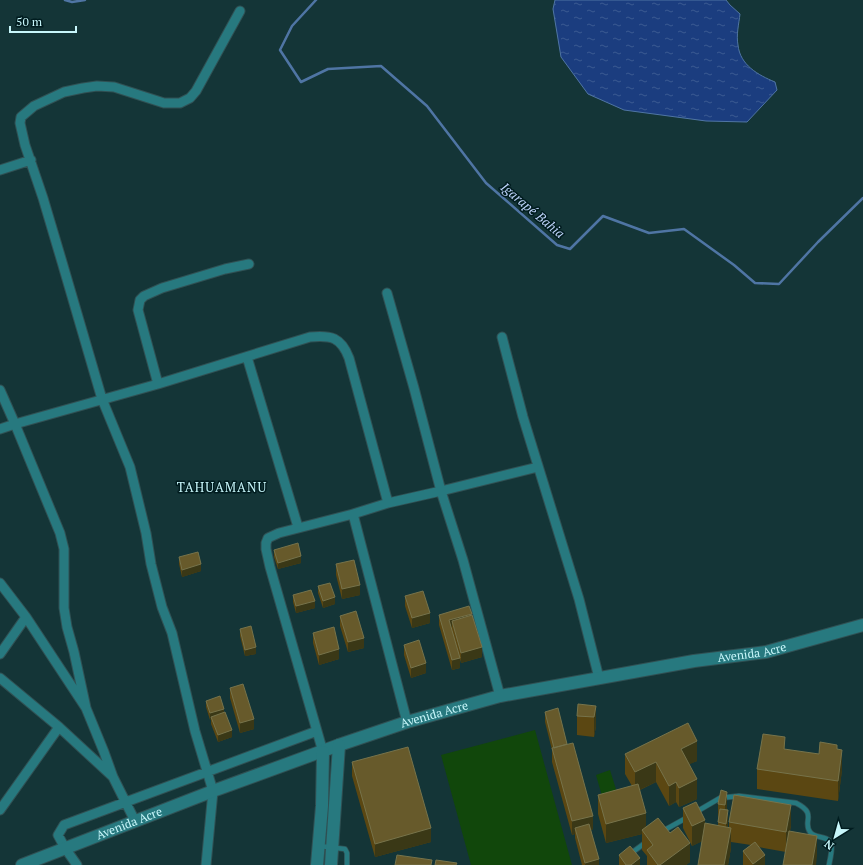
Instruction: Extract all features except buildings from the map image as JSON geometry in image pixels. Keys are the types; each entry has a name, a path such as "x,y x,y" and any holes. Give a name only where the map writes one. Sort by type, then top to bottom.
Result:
{"main road":[{"name":"Avenida Acre","path":"29,864 65,848 213,791 407,722 500,696 694,661 766,652 863,625"},
{"path":"331,865 339,745"},
{"path":"317,865 322,806 323,752"}],"street":[{"path":"206,865 213,791 195,731 172,633 162,607 130,467 102,399 60,254 25,145 20,123 21,117 34,106 64,92 97,86 114,87 164,103 180,103 190,98 196,91 240,11"},
{"path":"0,170 31,160"},
{"path":"158,384 138,310 140,300 144,296 162,288 225,269 249,264"},
{"path":"387,293 441,492 463,560 500,696"},
{"path":"0,429 158,384 310,337 330,337 346,348 388,503"},
{"path":"502,337 523,417 579,599 599,678"},
{"path":"246,357 298,527"},
{"path":"0,390 51,508 64,549 64,608 86,708 113,777 135,821"},
{"path":"323,752 270,567 266,549 268,538 298,527 353,514 388,503 441,492 538,467"},
{"path":"353,514 407,722"},
{"path":"0,583 26,617 86,708"},
{"path":"0,654 26,617"},
{"path":"0,678 59,727 113,777"},
{"path":"0,810 59,727"},
{"path":"77,865 58,835 64,825 317,731"}],"lane":[{"path":"656,835 720,798 739,796 796,803 805,808 809,816 808,827 810,832 815,836 825,838 832,845 829,865"},
{"path":"625,858 647,842"},
{"path":"319,846 345,849 347,853 347,865"}],"green space":[{"path":"535,730 572,865 471,865 441,755"},
{"path":"610,770 619,799 604,803 596,775"}],"water":[{"path":"555,0 726,0 740,14 737,41 742,58 746,64 756,72 775,82 777,90 747,122 706,121 624,110 588,94 561,57 553,9"}],"waterway":[{"name":"Igarapé Bahia","path":"65,0 72,2 85,0"},
{"name":"Igarapé Bahia","path":"316,0 292,26 280,50 301,82 328,69 381,66 427,106 486,183 557,245 570,249 603,216 649,233 684,229 734,265 755,283 779,284 818,242 863,198"}],"district":[{"name":"TAHUAMANU","path":"222,487"}]}
